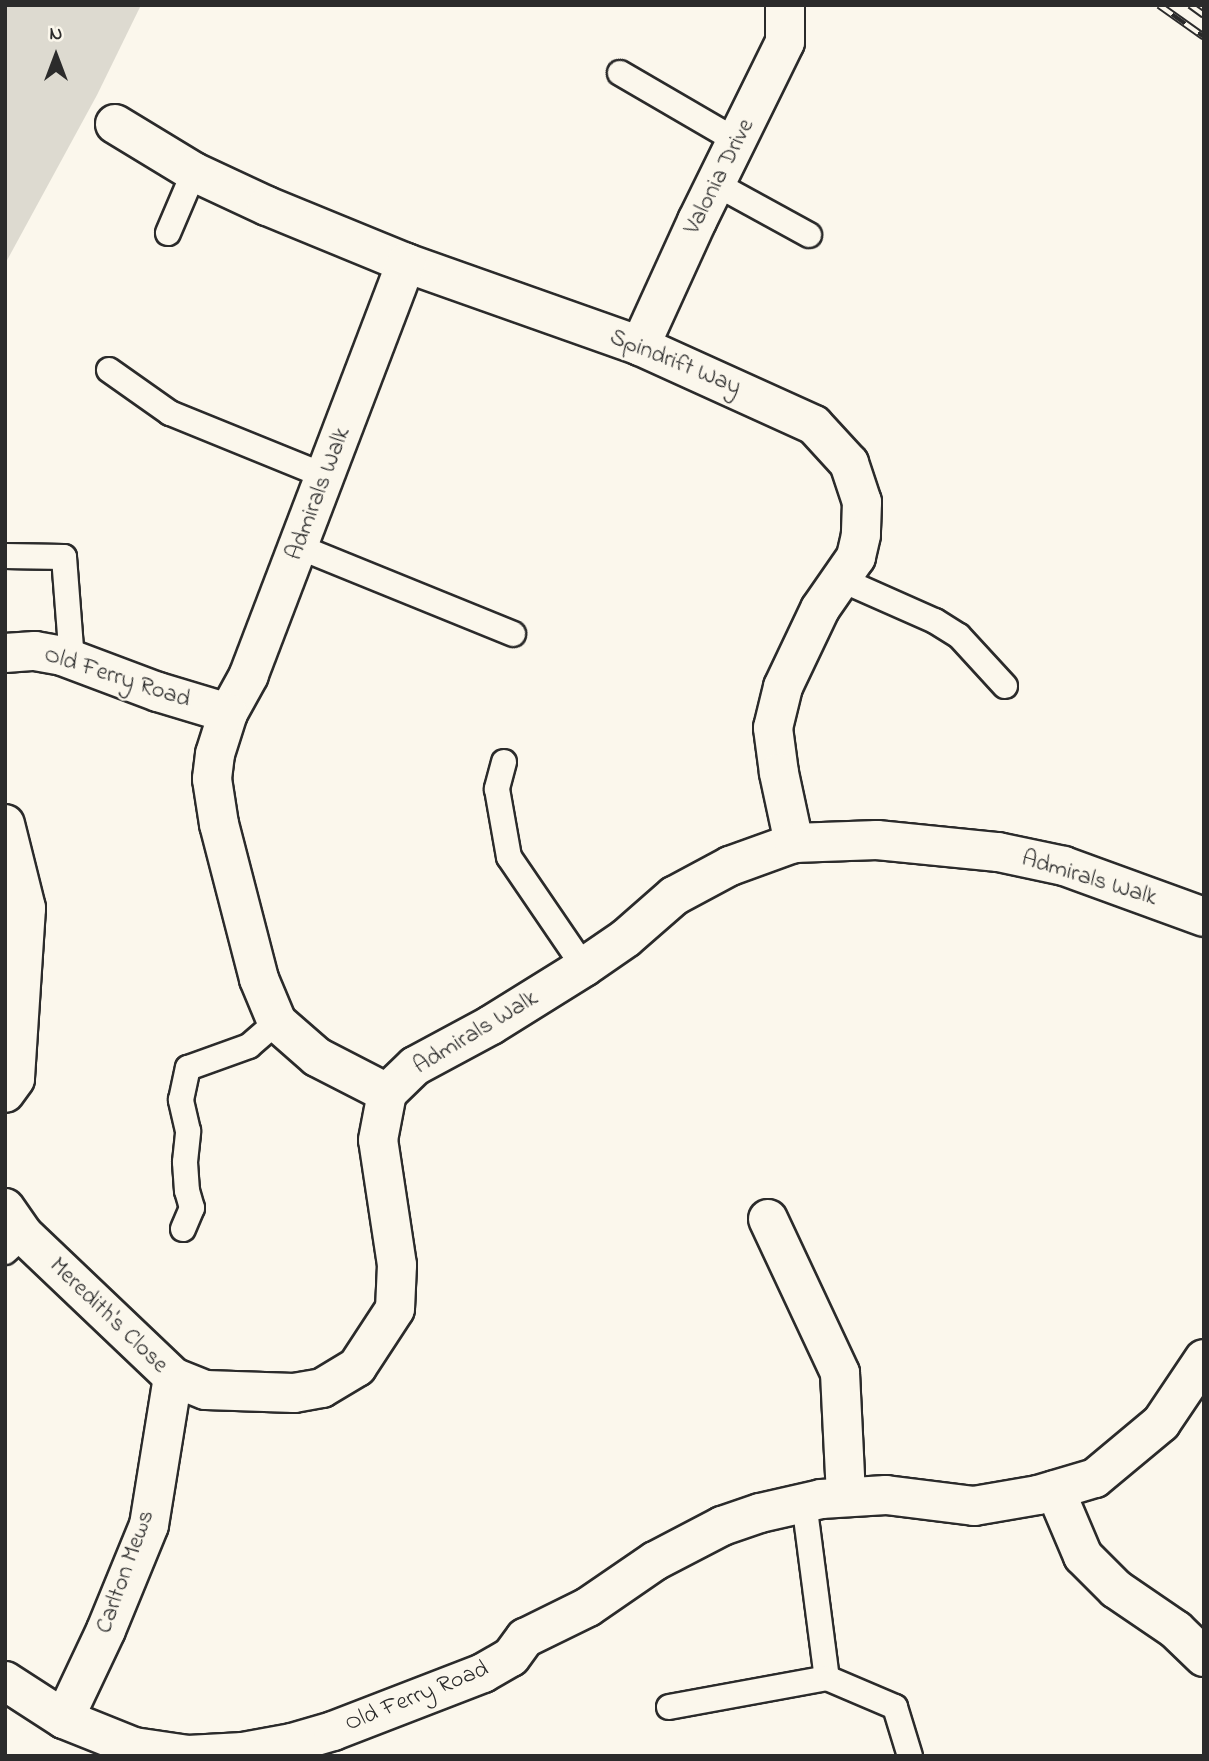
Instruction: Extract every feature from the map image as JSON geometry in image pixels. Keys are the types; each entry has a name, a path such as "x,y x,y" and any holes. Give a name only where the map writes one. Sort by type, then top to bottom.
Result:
{"street":[{"name":"Valonia Drive","path":"640,346 785,41 785,5"},
{"name":"Spindrift Way","path":"115,124 194,172 406,263 640,346 814,425 849,463 862,502 861,535 856,557 820,609 783,687 774,728 779,773 794,844"},
{"name":"Admirals Walk","path":"406,263 299,547 249,675 228,713 215,754 214,800 259,979 277,1022 317,1057 387,1093 415,1066 491,1025 584,967 626,938 674,896 730,866 794,844 877,840 998,852 1064,866 1204,917"},
{"name":"Old Ferry Road","path":"5,653 34,651 72,660 158,692 228,713"},
{"path":"5,824 26,908 15,1079 5,1093"},
{"name":"Meredith's Close","path":"12,1232 173,1377 206,1390 294,1393 322,1388 357,1367 395,1309 397,1265 378,1140 387,1093"},
{"path":"768,1219 840,1373 846,1497"},
{"name":"Old Ferry Road","path":"5,1681 64,1719 134,1747 188,1755 243,1752 333,1731 483,1673 511,1657 525,1637 587,1607 655,1561 722,1526 804,1503 846,1497 886,1495 974,1506 1055,1490 1095,1478 1130,1452 1161,1423 1204,1359"},
{"name":"Carlton Mews","path":"64,1719 106,1630 149,1525 173,1377"},
{"path":"1055,1490 1083,1556 1115,1588 1176,1630 1204,1657"}],"lane":[{"path":"620,72 737,141"},
{"path":"168,233 194,172"},
{"path":"716,184 809,235"},
{"path":"108,370 170,413 326,476"},
{"path":"299,547 513,634"},
{"path":"5,556 64,557 72,660"},
{"path":"839,579 935,621 959,636 1005,686"},
{"path":"504,762 497,789 509,857 584,967"},
{"path":"183,1229 192,1208 187,1191 185,1162 188,1131 181,1100 188,1068 249,1046 277,1022"},
{"path":"804,1503 827,1678"},
{"path":"668,1707 827,1678 895,1707 910,1756"}],"shaded area":[{"path":"5,5 141,5 97,95 5,264"}],"railway":[{"path":"1159,5 1204,37"},
{"path":"1190,5 1204,15"}]}
